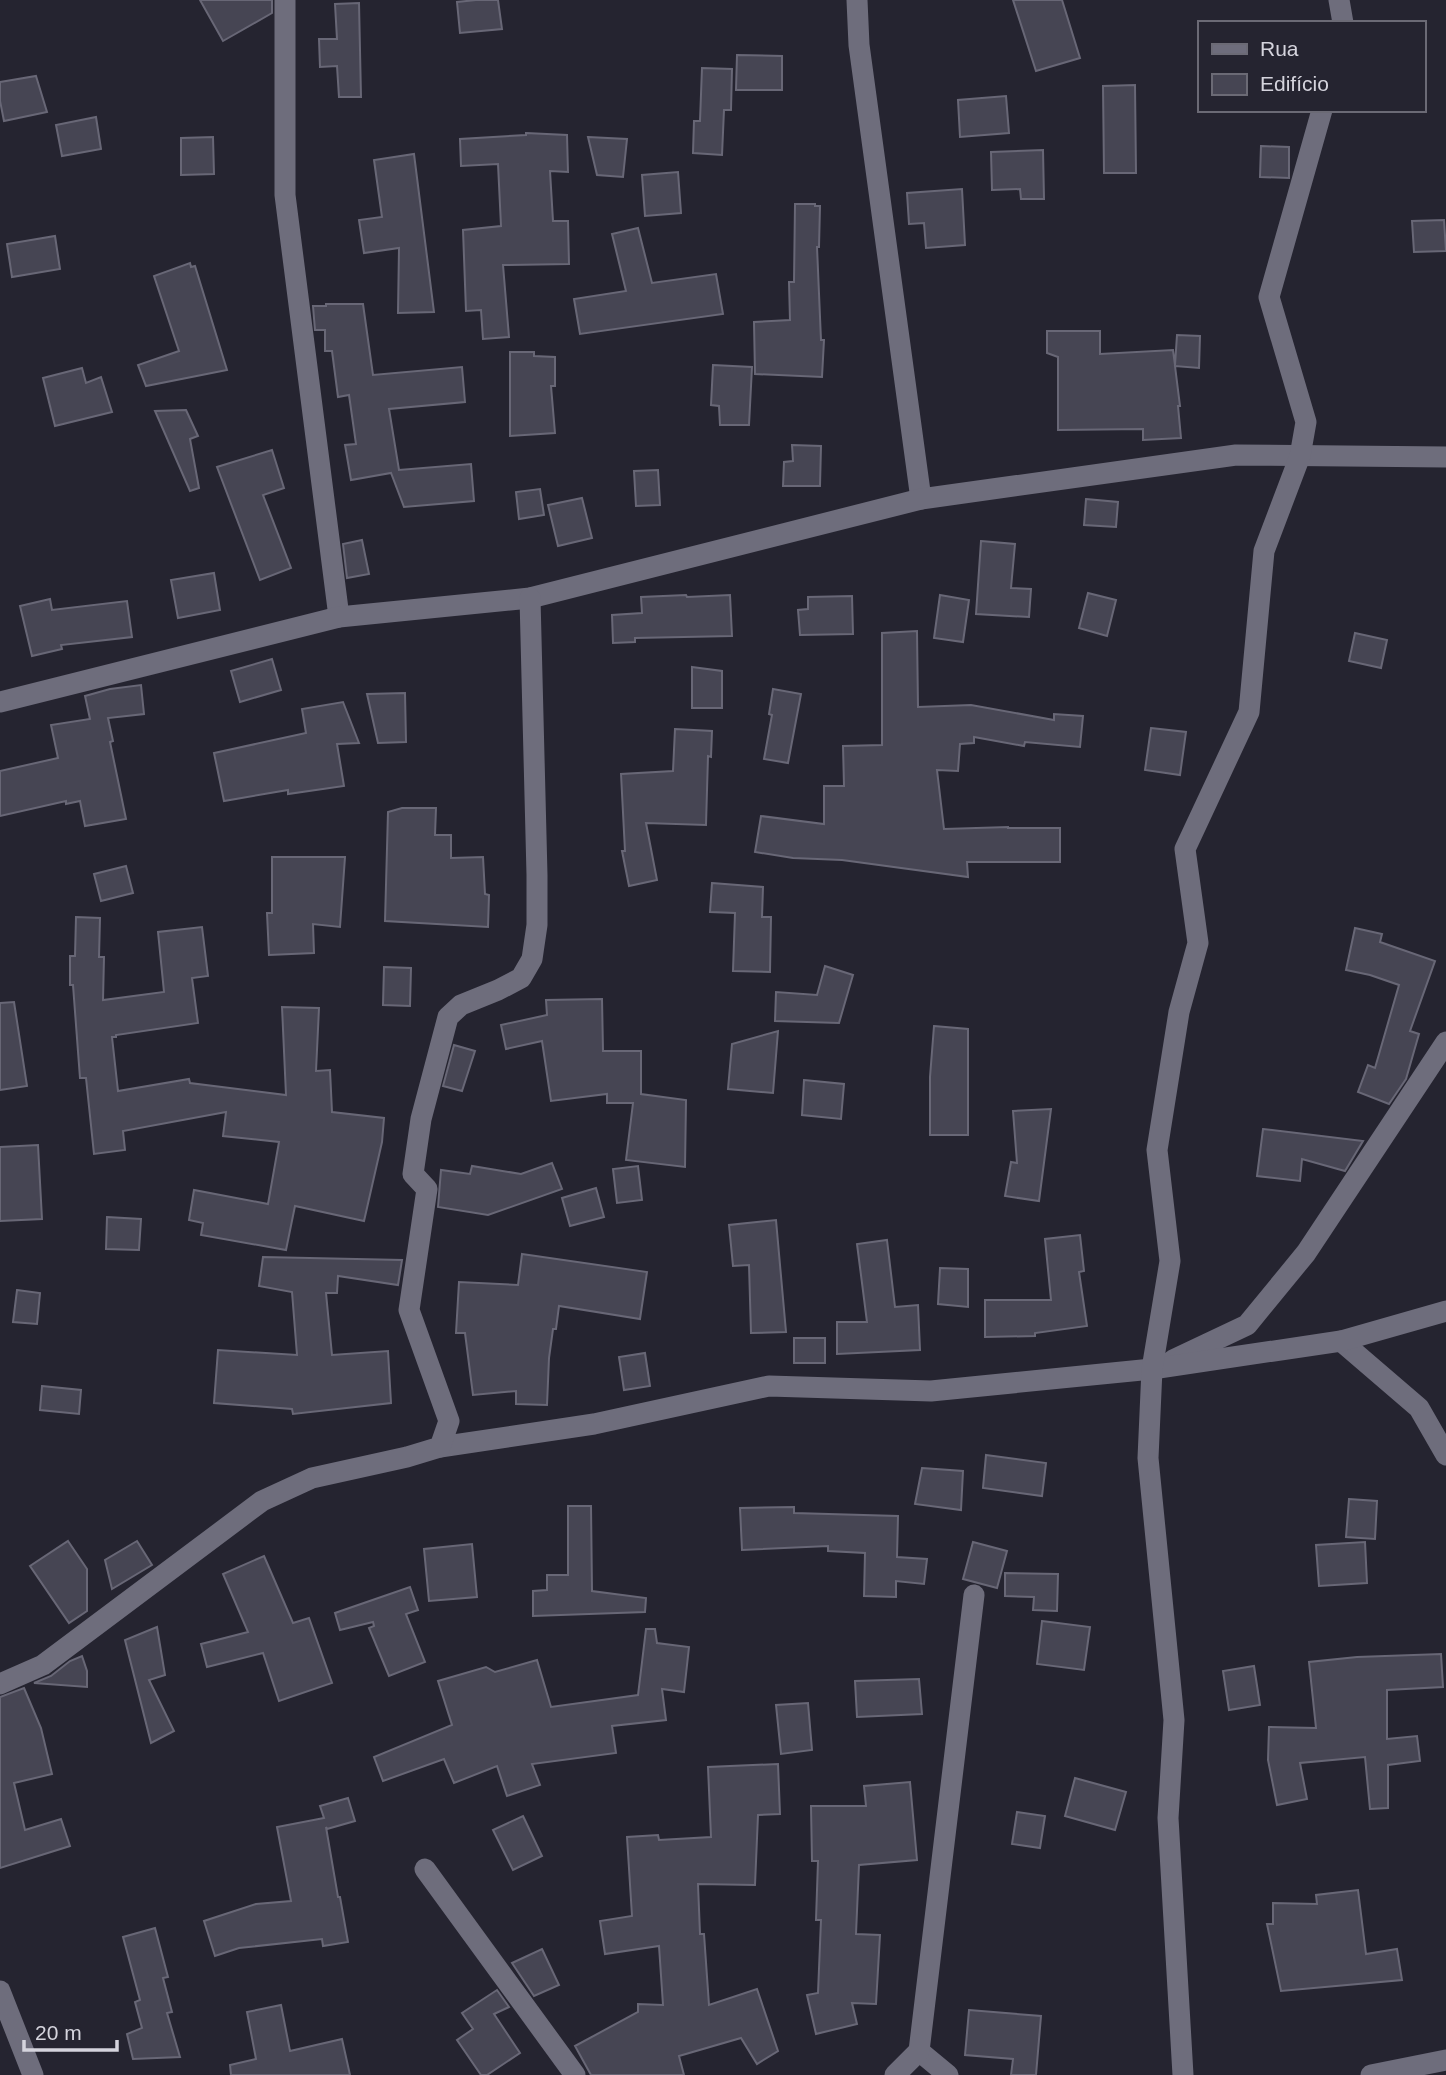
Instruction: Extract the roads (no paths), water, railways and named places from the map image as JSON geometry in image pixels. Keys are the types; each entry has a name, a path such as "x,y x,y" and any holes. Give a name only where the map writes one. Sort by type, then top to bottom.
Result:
{"street":[{"path":"285,0 285,194 339,617"},
{"path":"857,0 859,45 921,499"},
{"path":"1339,0 1343,21"},
{"path":"1183,2075 1168,1818 1174,1720 1148,1458 1152,1369 1170,1261 1157,1150 1178,1012 1198,943 1185,849 1249,712 1264,551 1300,456 1306,422 1269,297 1321,112"},
{"path":"0,702 339,617 530,598 921,499 1236,454 1446,457"},
{"path":"440,1447 449,1421 409,1310 427,1189 413,1174 421,1119 448,1017 461,1005 521,978 532,959 537,925 537,875 530,598"},
{"path":"1152,1369 1247,1325 1306,1252 1446,1042"},
{"path":"0,1684 43,1665 262,1501 312,1478 440,1447 594,1424 769,1386 931,1391 1152,1369 1341,1341 1446,1311"},
{"path":"1341,1341 1419,1408 1446,1455"},
{"path":"895,2075 919,2051 974,1595"},
{"path":"425,1870 575,2075"},
{"path":"0,1991 33,2075"},
{"path":"919,2051 948,2075"},
{"path":"1371,2075 1446,2060"}]}
